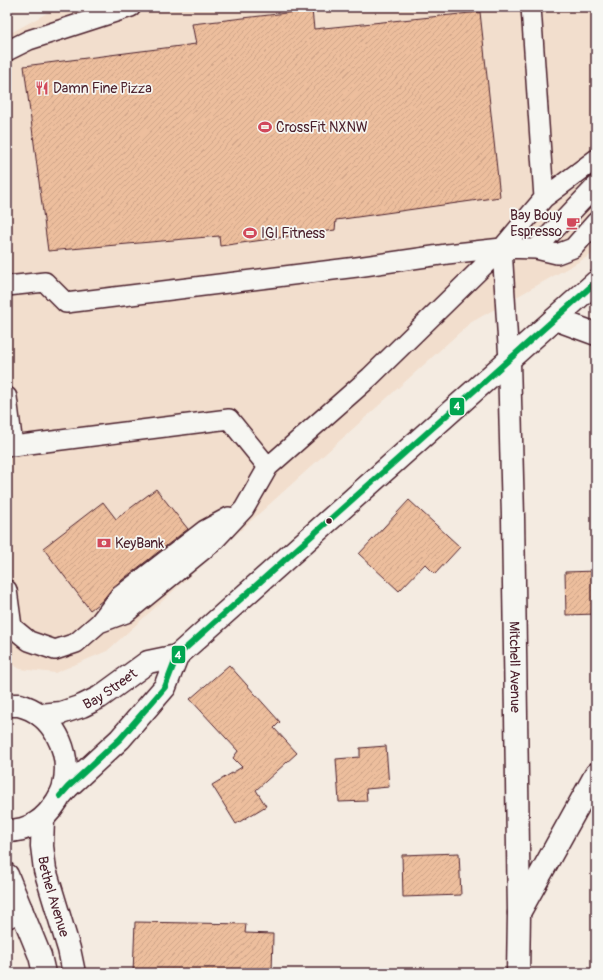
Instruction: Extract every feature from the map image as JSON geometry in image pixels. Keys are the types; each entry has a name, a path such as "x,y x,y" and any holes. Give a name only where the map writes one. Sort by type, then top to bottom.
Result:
{"main road":[{"name":"Bay Street","path":"60,796 120,739 165,687 177,656 596,282"},
{"path":"555,320 596,334"},
{"name":"Mitchell Avenue","path":"509,361 520,913 518,973"},
{"name":"Bay Street","path":"40,715 61,713 82,706 100,697 148,662 177,656"},
{"path":"7,705 18,705 30,709 40,715 51,726 60,740 65,755 66,768 64,785 60,796 43,819 30,827 7,831"},
{"path":"520,913 596,774"},
{"name":"Bethel Avenue","path":"43,819 42,846 45,870 69,949 74,973"},
{"path":"7,875 14,913 40,956 44,973"}],"lane":[{"path":"7,50 29,40 131,7"},
{"path":"531,7 544,198"},
{"path":"7,590 10,630 29,641 55,650 76,643 99,623 120,596 205,530 244,509 268,467 370,377 502,248 544,198 596,159"},
{"path":"536,250 596,186"},
{"path":"7,286 44,282 66,303 502,248 536,250 557,254 573,248 596,222"},
{"path":"502,248 509,361"},
{"path":"7,397 10,447 229,419 268,467"}],"shaded area":[{"path":"58,7 596,7 596,252 470,323 107,651 55,673 20,669 7,661 7,35"}],"building":[{"path":"312,10 314,29 480,12 500,197 336,220 335,230 220,246 219,236 48,251 24,66 196,44 192,24"},
{"path":"156,489 188,529 113,587 102,601 90,610 43,548 103,502 116,519"},
{"path":"409,500 460,547 435,574 425,564 399,591 359,554"},
{"path":"596,571 596,614 566,615 565,572"},
{"path":"229,665 280,722 274,728 297,753 256,790 266,806 236,824 212,785 242,767 233,758 238,751 190,699"},
{"path":"386,746 389,787 366,789 367,801 339,802 336,759 360,757 360,748"},
{"path":"459,853 461,895 403,897 402,855"},
{"path":"135,922 246,924 245,933 273,934 272,973 133,973"}],"transit line":[{"name":"4","path":"60,796 120,739 165,687 177,656 596,282"}],"place":[{"name":"Damn Fine Pizza","path":"42,88"},
{"name":"CrossFit NXNW","path":"265,127"},
{"name":"Bay Bouy Espresso","path":"573,223"},
{"name":"IGI Fitness","path":"250,233"},
{"name":"KeyBank","path":"104,543"}]}
